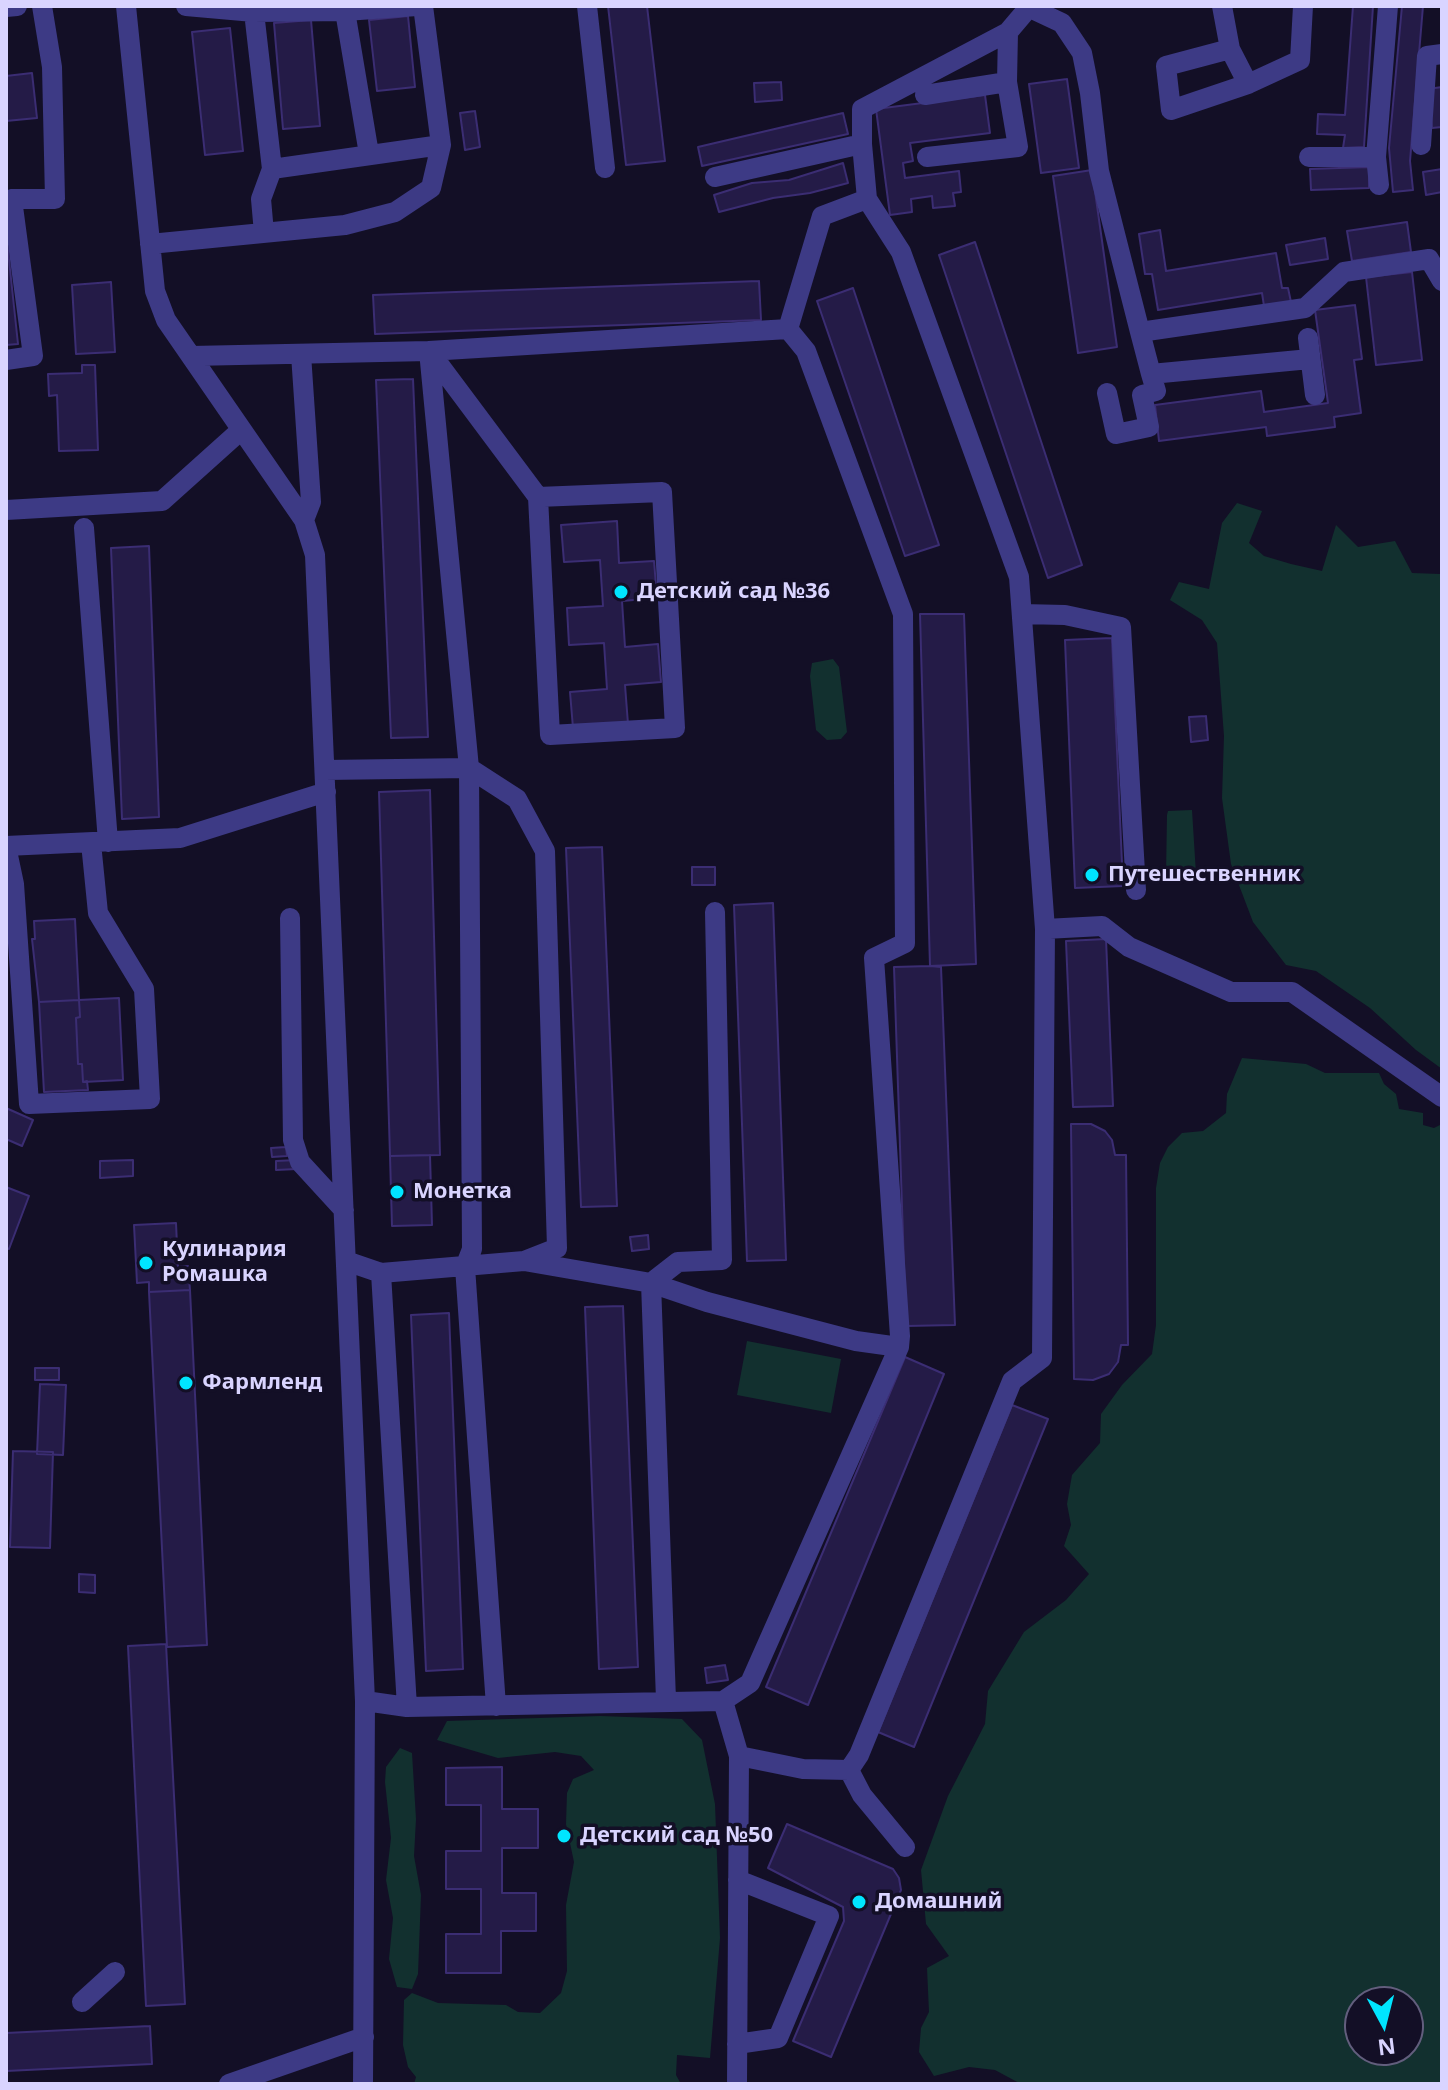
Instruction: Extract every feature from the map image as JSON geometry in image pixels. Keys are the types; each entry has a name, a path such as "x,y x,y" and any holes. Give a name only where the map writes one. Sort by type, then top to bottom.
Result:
{"street":[{"path":"6,7 17,6"},
{"path":"6,360 33,356 12,199 55,199 52,67 42,6"},
{"path":"126,6 155,291 166,320 304,520 315,555 365,1701 363,2084"},
{"path":"150,244 345,225 395,212 431,188 441,145 420,6 254,12 186,6"},
{"path":"587,6 605,168"},
{"path":"1222,6 1230,49 1248,84"},
{"path":"1230,49 1166,66 1171,110 1248,84 1300,60 1303,6"},
{"path":"1379,185 1376,157 1388,6"},
{"path":"849,1770 859,1755 1012,1381 1042,1358 1045,929 1019,577 901,252 867,199 862,109 1008,32 1030,7 1062,23 1082,53 1099,171 1156,391 1142,395 1149,427 1116,434 1107,393"},
{"path":"345,11 369,154"},
{"path":"254,12 272,169 261,199 264,233"},
{"path":"927,157 1018,147 1007,82 1008,32"},
{"path":"1421,145 1427,56 1442,54"},
{"path":"925,95 1007,82"},
{"path":"715,177 862,144"},
{"path":"272,169 441,145"},
{"path":"1309,157 1376,157"},
{"path":"788,329 822,216 867,199"},
{"path":"1140,332 1305,308 1344,272 1429,259 1442,281"},
{"path":"191,356 429,351 788,329"},
{"path":"365,1701 407,1707 723,1701 750,1683 899,1347 874,958 905,943 903,614 806,351 788,329"},
{"path":"1151,374 1309,348 1315,395"},
{"path":"429,351 538,497 550,735 675,728 662,492 538,497"},
{"path":"429,351 469,768 472,1249 465,1267 496,1706"},
{"path":"301,354 311,502 304,520"},
{"path":"6,510 162,501 240,431"},
{"path":"84,528 100,843 98,913 144,989 150,1099 29,1104 14,884 6,846 100,843 192,836 326,792"},
{"path":"1022,614 1065,615 1121,627 1136,890"},
{"path":"325,770 469,768 517,799 545,851 557,1248 524,1261"},
{"path":"651,1283 678,1262 722,1260 715,912"},
{"path":"290,918 293,1140 300,1162 344,1210"},
{"path":"1045,929 1102,926 1129,947 1231,992 1292,992 1442,1097"},
{"path":"346,1261 381,1273 524,1261 651,1283 707,1302 856,1341 899,1347"},
{"path":"381,1273 407,1707"},
{"path":"651,1283 666,1700"},
{"path":"723,1701 739,1756 737,2084"},
{"path":"739,1756 803,1769 849,1770"},
{"path":"849,1770 862,1795 905,1847"},
{"path":"737,2044 778,2038 829,1916 738,1880"},
{"path":"82,2002 115,1972"},
{"path":"229,2084 364,2037"}],"green space":[{"path":"1237,503 1262,511 1249,543 1264,556 1322,571 1336,525 1358,547 1395,541 1412,573 1440,574 1442,570 1442,1069 1370,1008 1316,971 1286,965 1253,922 1231,864 1222,798 1224,736 1217,643 1202,620 1170,600 1179,582 1209,589 1222,523"},
{"path":"833,659 839,667 847,732 841,739 827,740 816,730 810,676 812,663"},
{"path":"1192,810 1194,880 1169,879 1166,875 1168,811"},
{"path":"1242,1058 1306,1064 1325,1073 1379,1073 1384,1084 1396,1094 1399,1109 1423,1113 1423,1125 1434,1128 1442,1124 1442,2084 1021,2084 995,2070 969,2067 934,2076 919,2052 921,2028 929,2012 927,1968 949,1956 926,1924 921,1870 948,1796 985,1724 988,1691 1024,1632 1066,1600 1089,1574 1064,1546 1071,1525 1067,1504 1072,1475 1100,1443 1101,1414 1122,1385 1152,1354 1156,1325 1156,1188 1160,1163 1168,1147 1182,1133 1203,1131 1226,1113 1227,1094"},
{"path":"747,1341 841,1359 831,1413 737,1395"},
{"path":"600,1716 682,1719 702,1740 715,1804 720,1938 710,2058 677,2055 676,2075 681,2084 414,2084 416,2077 408,2067 403,2045 404,2000 412,1993 438,2003 506,2005 518,2012 540,2013 561,1993 567,1971 566,1905 574,1862 566,1824 567,1793 573,1779 594,1770 581,1756 555,1752 498,1758 437,1740 447,1721"},
{"path":"400,1748 412,1753 416,1819 414,1856 421,1895 418,1974 412,1989 397,1987 389,1959 393,1918 386,1880 391,1838 385,1782 386,1767"}],"building":[{"path":"608,6 647,6 665,161 626,165"},
{"path":"1353,6 1373,6 1364,147 1343,148 1345,135 1317,134 1318,114 1345,115"},
{"path":"1402,6 1423,6 1410,161 1413,190 1393,192 1389,148"},
{"path":"408,16 415,87 377,91 369,20"},
{"path":"311,20 320,126 283,129 274,23"},
{"path":"230,28 243,151 205,155 192,32"},
{"path":"32,73 37,118 6,121 6,76"},
{"path":"1067,79 1079,168 1041,173 1029,84"},
{"path":"781,82 782,100 755,102 754,83"},
{"path":"1442,87 1442,127 1432,128 1428,89"},
{"path":"985,95 990,133 910,143 913,161 903,163 905,178 959,171 961,192 953,193 955,206 933,208 932,196 911,199 912,212 890,215 876,109"},
{"path":"475,111 480,147 465,150 460,113"},
{"path":"843,113 848,134 702,166 698,147"},
{"path":"843,163 848,183 719,212 714,195 752,183 789,180"},
{"path":"1369,167 1369,188 1311,190 1310,169"},
{"path":"1442,169 1442,192 1426,195 1423,172"},
{"path":"1092,170 1117,347 1078,353 1053,176"},
{"path":"1407,222 1411,252 1352,261 1347,231"},
{"path":"1160,230 1166,271 1276,253 1282,288 1288,288 1291,302 1264,306 1262,293 1158,310 1152,274 1145,274 1139,234"},
{"path":"6,232 18,344 6,345"},
{"path":"1325,238 1328,259 1290,265 1286,245"},
{"path":"975,242 1082,565 1048,578 939,255"},
{"path":"1412,272 1422,360 1376,365 1366,277"},
{"path":"759,281 761,320 375,334 373,295"},
{"path":"111,282 115,352 76,354 72,285"},
{"path":"853,288 939,545 905,556 817,301"},
{"path":"1355,305 1362,359 1354,360 1361,413 1334,417 1335,427 1267,436 1266,427 1159,441 1155,405 1261,391 1264,412 1328,403 1315,310"},
{"path":"82,365 95,365 98,450 59,451 57,395 49,396 48,374 82,373"},
{"path":"413,379 428,737 391,738 376,380"},
{"path":"617,521 619,563 654,561 657,598 622,601 625,647 658,644 661,682 625,685 628,724 573,728 570,692 607,689 604,643 569,645 567,608 603,606 600,560 564,562 561,525"},
{"path":"149,546 159,817 122,819 111,548"},
{"path":"920,614 964,614 976,964 930,966"},
{"path":"1112,638 1123,886 1075,888 1065,640"},
{"path":"1206,716 1208,740 1191,742 1189,717"},
{"path":"430,790 440,1155 390,1156 379,792"},
{"path":"602,847 617,1206 581,1207 566,848"},
{"path":"692,867 715,867 715,885 692,885"},
{"path":"773,903 786,1260 747,1261 734,905"},
{"path":"75,919 79,1000 39,1002 32,939 35,939 34,921"},
{"path":"1106,939 1113,1106 1073,1107 1066,941"},
{"path":"894,967 941,967 955,1325 906,1326"},
{"path":"119,998 123,1080 83,1082 82,1064 78,1064 76,1018 80,1017 79,1000"},
{"path":"79,1000 80,1017 76,1018 78,1064 82,1064 83,1082 87,1081 88,1090 44,1092 39,1002"},
{"path":"6,1108 33,1120 22,1146 6,1139"},
{"path":"1071,1124 1091,1124 1105,1131 1112,1140 1115,1155 1126,1155 1128,1345 1121,1345 1118,1362 1109,1374 1093,1380 1074,1379"},
{"path":"286,1147 287,1156 272,1157 271,1148"},
{"path":"430,1155 432,1225 392,1226 390,1156"},
{"path":"133,1160 133,1176 100,1178 100,1161"},
{"path":"297,1160 297,1169 276,1170 276,1161"},
{"path":"6,1187 29,1196 9,1249 6,1248"},
{"path":"176,1223 178,1267 188,1266 190,1290 149,1292 149,1282 137,1283 134,1225"},
{"path":"648,1235 649,1249 632,1251 630,1237"},
{"path":"190,1290 207,1645 167,1647 149,1292"},
{"path":"623,1306 638,1667 599,1669 585,1307"},
{"path":"449,1313 463,1669 426,1671 411,1315"},
{"path":"905,1357 944,1374 808,1705 766,1687"},
{"path":"35,1368 59,1368 59,1380 35,1380"},
{"path":"40,1384 66,1385 63,1455 37,1454"},
{"path":"1012,1405 1048,1419 914,1747 878,1732"},
{"path":"13,1451 53,1452 50,1548 10,1547"},
{"path":"79,1574 95,1575 95,1593 79,1592"},
{"path":"166,1644 185,2004 146,2006 128,1646"},
{"path":"725,1665 728,1680 707,1683 705,1668"},
{"path":"502,1767 502,1809 538,1809 538,1848 502,1848 502,1893 536,1893 536,1931 501,1931 501,1973 446,1973 446,1934 481,1934 481,1889 446,1889 446,1851 481,1851 481,1805 446,1805 446,1768"},
{"path":"787,1824 893,1869 899,1878 901,1890 831,2057 793,2041 844,1921 843,1907 768,1868"},
{"path":"150,2026 152,2064 6,2071 6,2033"}],"place":[{"name":"Детский сад №36","path":"621,592"},
{"name":"Путешественник","path":"1092,875"},
{"name":"Монетка","path":"397,1192"},
{"name":"Кулинария Ромашка","path":"146,1263"},
{"name":"Фармленд","path":"186,1383"},
{"name":"Детский сад №50","path":"564,1836"},
{"name":"Домашний","path":"859,1902"}]}
